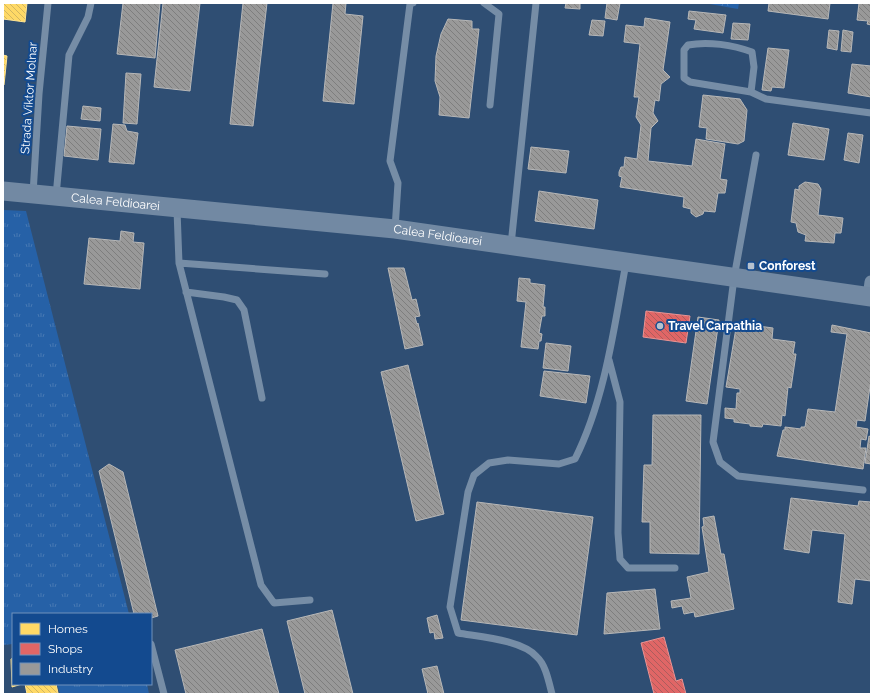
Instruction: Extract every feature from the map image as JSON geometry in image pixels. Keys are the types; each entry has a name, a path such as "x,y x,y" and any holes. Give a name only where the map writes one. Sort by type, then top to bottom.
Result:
{"main road":[{"name":"Calea Feldioarei","path":"3,191 395,229 627,261 734,278 870,292"}],"lane":[{"name":"Strada Viktor Molnar","path":"33,194 39,94 48,3"},
{"path":"56,196 69,55 88,17 91,3"},
{"path":"395,229 398,183 390,161 410,4 413,3"},
{"path":"484,3 499,14 490,105"},
{"path":"511,245 536,3"},
{"path":"752,92 754,67 752,52 743,49 701,43 688,45 684,50 684,78 690,82 752,92 766,99 871,113"},
{"path":"756,155 734,278 713,442 720,462 738,476 863,490"},
{"path":"177,207 179,263 261,585 274,603 310,600"},
{"path":"552,694 546,672 538,657 524,646 458,633 450,607 468,492 474,475 489,463 508,460 559,464 575,459 586,436 608,358 627,261"},
{"path":"179,263 325,274"},
{"path":"186,292 237,300 244,310 262,398"},
{"path":"608,358 620,402 618,533 620,559 628,568 675,568"},
{"path":"152,648 164,694"}],"green space":[{"path":"704,3 739,3 738,9"},
{"path":"3,210 26,211 129,613 12,613 12,644 3,645"},
{"path":"57,685 147,685 149,694 60,694"}],"building: Homes":[{"path":"3,3 27,3 25,22 3,19"},
{"path":"3,55 7,56 4,85 3,85"},
{"path":"11,659 12,685 19,685 12,687"},
{"path":"25,685 56,685 58,693 27,694"}],"building: Shops":[{"path":"646,311 690,316 686,343 643,337"},
{"path":"664,637 676,681 682,679 686,694 654,694 641,643"}],"building: Industry":[{"path":"123,3 160,3 155,58 117,54"},
{"path":"163,3 200,3 190,91 154,87"},
{"path":"243,3 267,3 253,126 230,124"},
{"path":"333,3 346,3 345,14 363,16 354,104 323,101"},
{"path":"566,3 580,3 580,9 565,8"},
{"path":"607,3 620,3 617,20 605,18"},
{"path":"769,3 830,3 828,19 768,11"},
{"path":"859,3 871,3 871,25 867,24 868,21 857,20"},
{"path":"689,11 726,15 723,33 694,29 696,20 688,19"},
{"path":"645,18 670,22 663,70 670,77 661,84 659,101 655,100 653,113 658,121 651,128 648,161 692,166 696,139 725,144 720,179 727,180 725,193 718,193 715,212 704,211 703,214 696,217 691,213 691,209 683,207 684,197 620,187 622,177 619,176 619,172 621,167 624,167 625,157 637,159 641,125 636,117 639,97 634,97 640,44 624,42 626,25 644,27"},
{"path":"448,19 472,21 472,29 479,29 469,118 439,115 440,97 435,81 436,56 441,34"},
{"path":"592,20 605,21 603,36 589,35"},
{"path":"733,23 750,24 748,40 731,39"},
{"path":"829,30 839,31 837,50 827,48"},
{"path":"843,30 853,32 851,52 841,51"},
{"path":"768,48 789,50 784,88 772,87 771,91 762,90"},
{"path":"852,64 871,66 871,97 848,93"},
{"path":"126,73 141,74 137,124 123,123"},
{"path":"703,95 740,99 747,110 744,141 738,144 706,139 707,128 699,127"},
{"path":"83,106 101,108 100,121 81,119"},
{"path":"793,123 829,129 824,160 788,155"},
{"path":"113,124 125,125 127,131 138,133 134,164 109,162"},
{"path":"67,126 101,129 98,160 64,156"},
{"path":"848,133 863,135 859,163 844,160"},
{"path":"531,147 569,151 566,173 528,169"},
{"path":"805,182 818,184 821,189 818,215 843,218 841,233 835,233 834,243 805,241 806,235 798,232 796,223 791,222 795,189 799,190 799,186"},
{"path":"539,191 598,200 594,229 535,221"},
{"path":"121,231 134,233 133,242 144,243 140,289 84,284 89,238 120,241"},
{"path":"388,268 404,268 412,300 416,299 420,316 415,317 417,324 418,323 423,345 405,349"},
{"path":"519,278 530,279 530,283 545,285 543,307 545,307 545,316 542,316 539,333 542,334 538,349 521,347 526,302 517,301"},
{"path":"698,317 719,320 707,404 686,401"},
{"path":"751,325 773,328 772,339 795,342 793,354 796,354 791,388 788,387 785,416 782,415 781,426 763,424 762,427 750,426 750,424 734,422 734,419 725,418 725,408 736,409 737,393 740,393 740,389 726,387 736,328 751,330"},
{"path":"832,325 871,333 871,380 865,421 857,420 856,427 868,429 866,440 861,439 860,448 866,448 863,469 777,456 783,430 785,430 785,427 801,429 801,427 805,427 808,409 835,412 847,334 831,332"},
{"path":"546,343 571,346 568,371 543,368"},
{"path":"408,365 444,514 416,521 381,372"},
{"path":"544,371 590,376 586,403 540,396"},
{"path":"653,415 701,415 699,554 650,553 650,522 642,522 644,465 652,465"},
{"path":"869,436 871,437 871,464 865,463"},
{"path":"109,464 123,472 158,616 152,618 152,613 134,613 99,471"},
{"path":"791,498 858,506 859,501 871,502 871,581 855,579 852,604 838,602 845,534 812,530 809,553 784,549"},
{"path":"477,502 593,517 577,635 461,620"},
{"path":"714,516 721,554 724,554 734,609 695,617 694,612 684,614 682,606 672,608 671,601 691,598 687,577 709,572 702,527 704,526 703,518"},
{"path":"655,589 660,629 604,634 607,593"},
{"path":"332,610 353,694 305,694 287,621"},
{"path":"437,615 443,638 435,639 434,632 430,633 427,618"},
{"path":"262,629 279,694 186,694 175,650"},
{"path":"437,666 444,694 428,694 422,669"}],"place":[{"name":"Conforest","path":"751,266"},
{"name":"Travel Carpathia","path":"660,326"}]}
